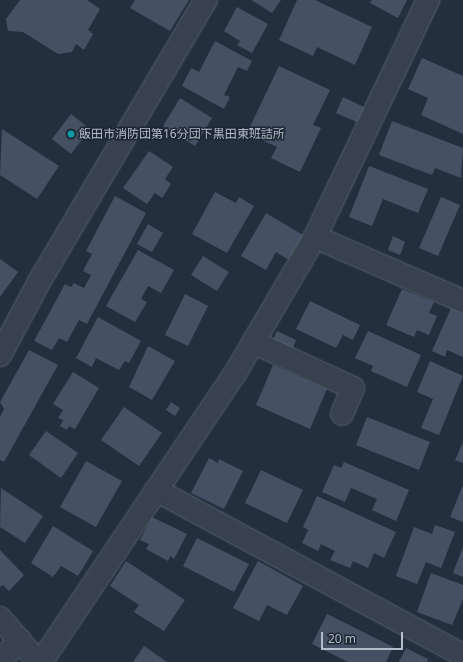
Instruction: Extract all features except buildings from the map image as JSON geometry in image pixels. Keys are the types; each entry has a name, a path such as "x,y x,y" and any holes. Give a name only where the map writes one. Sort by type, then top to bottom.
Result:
{"street":[{"path":"0,355 39,282 206,0"},
{"path":"0,618 40,662 156,490 253,342 315,237 428,0"},
{"path":"315,237 463,301"},
{"path":"253,342 353,388 342,414"},
{"path":"156,490 463,655"},
{"path":"0,661 20,640"}],"place":[{"name":"飯田市消防団第16分団下黒田東班詰所","path":"71,134"}]}
